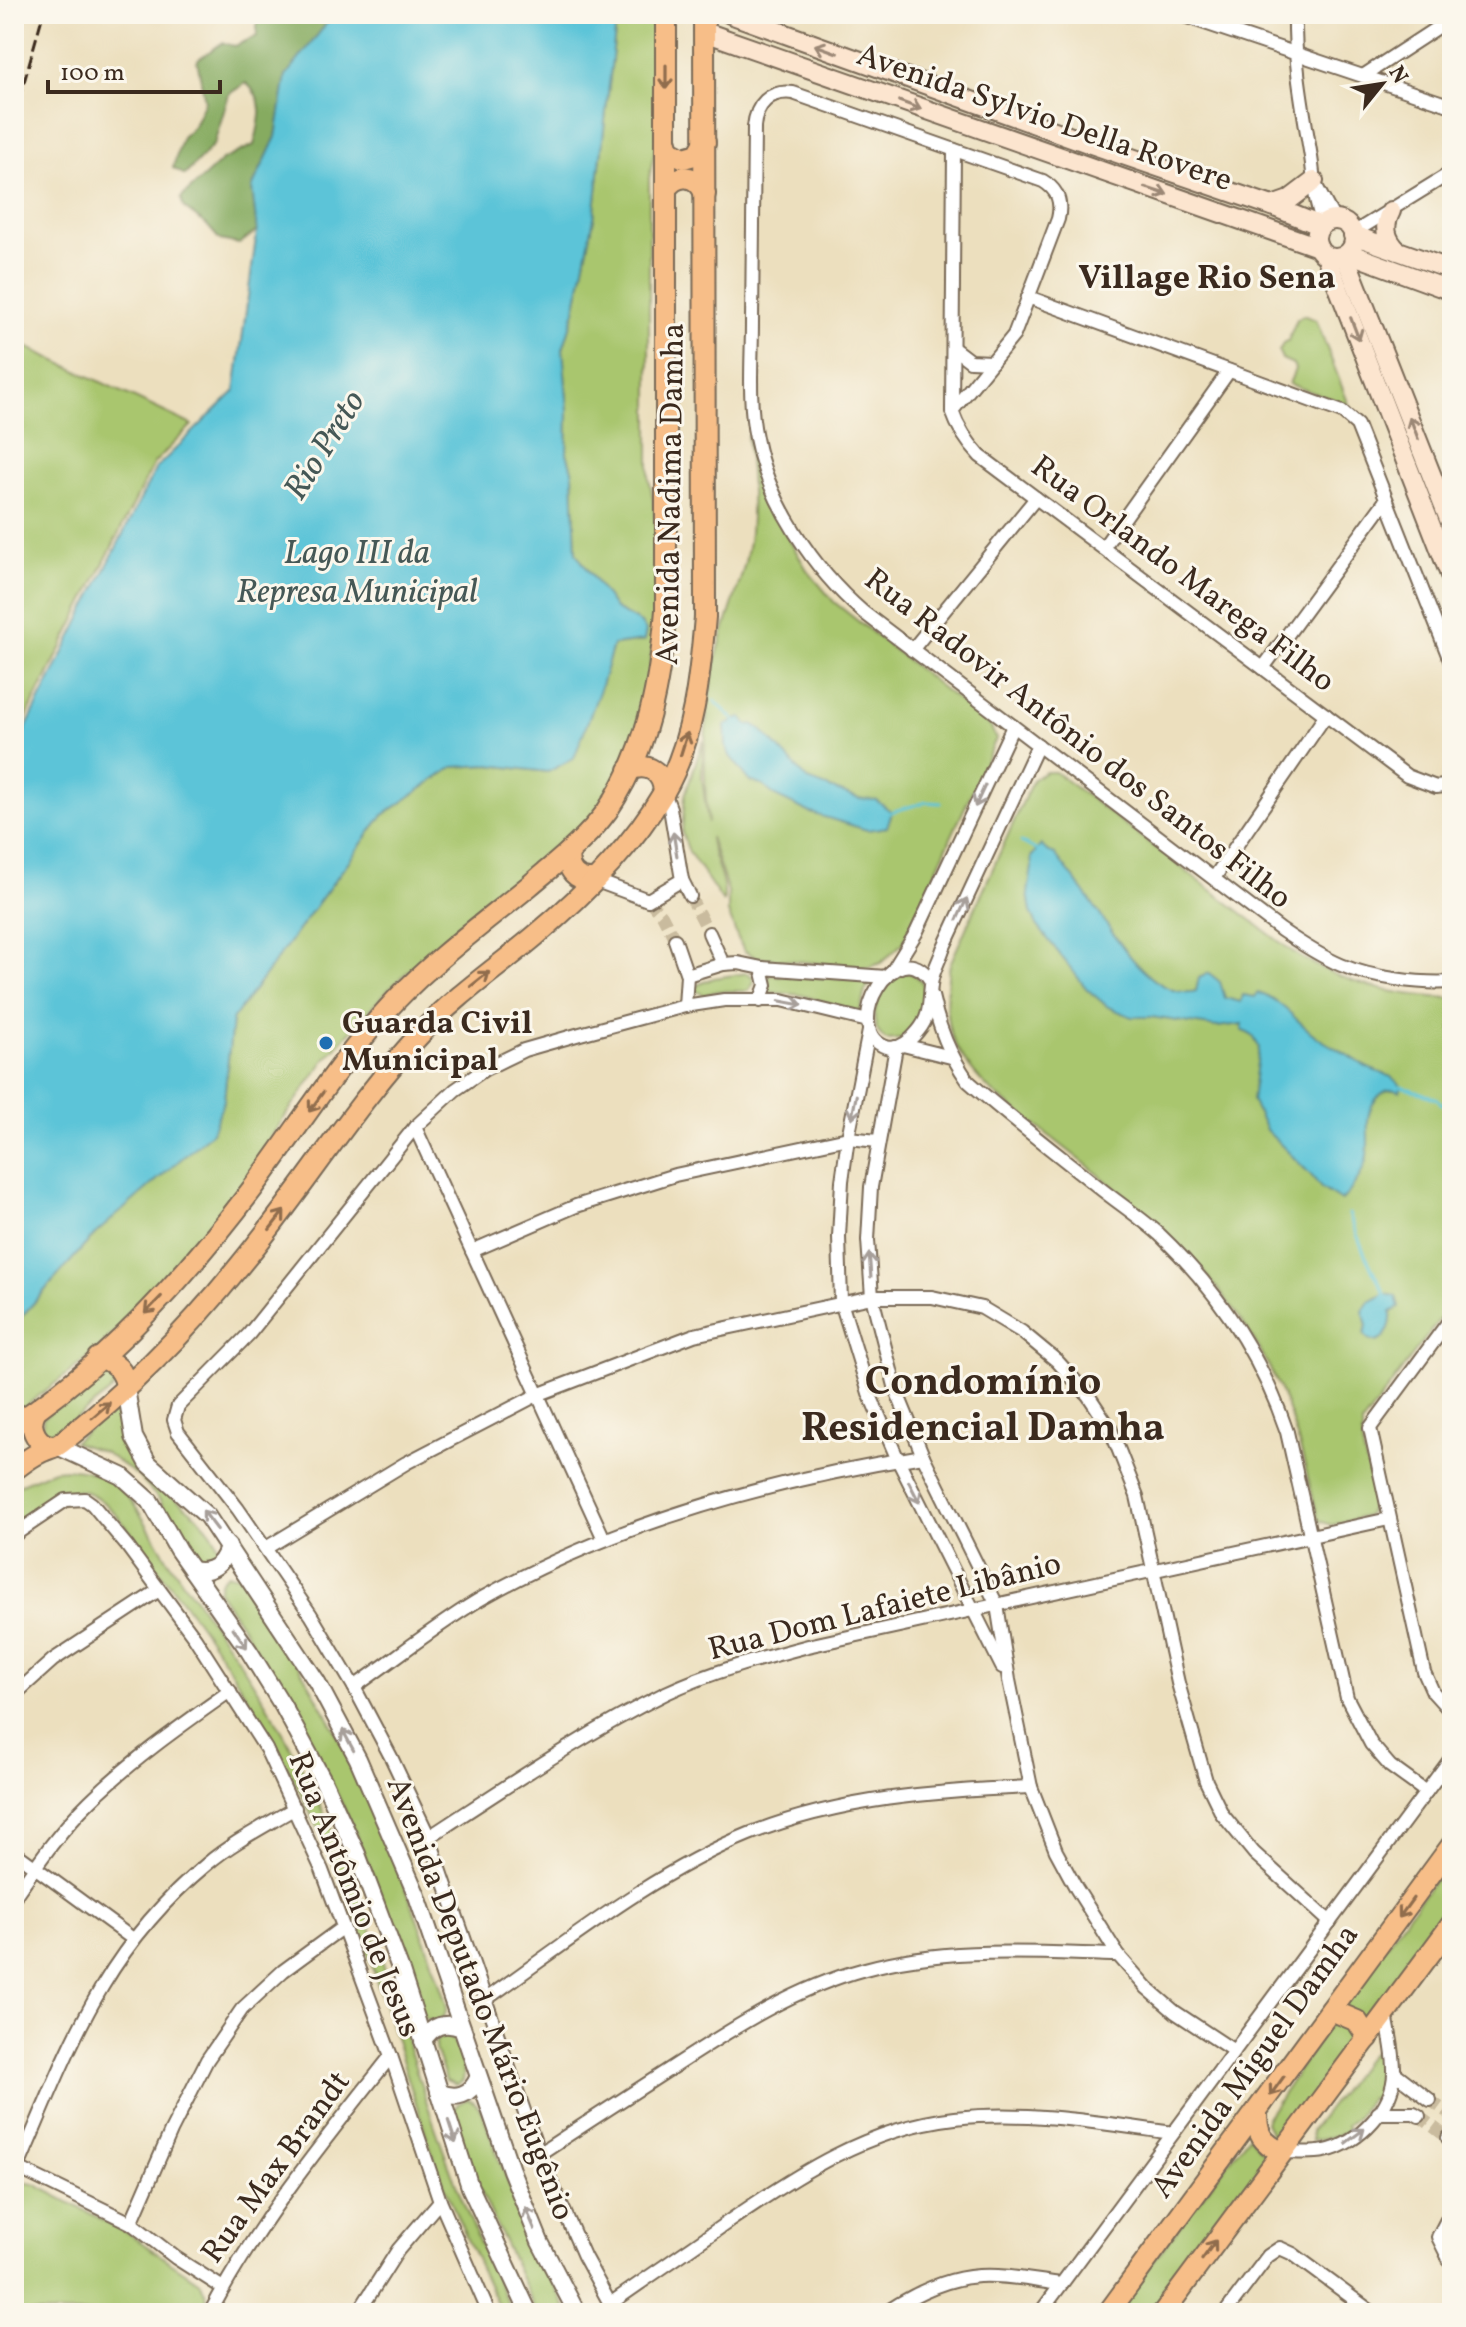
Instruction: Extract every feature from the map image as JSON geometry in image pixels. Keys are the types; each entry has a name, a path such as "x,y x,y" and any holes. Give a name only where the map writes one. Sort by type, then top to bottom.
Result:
{"main road":[{"name":"Avenida Nadima Damha","path":"14,1425 35,1412 153,1306 215,1236 354,1050 396,1000 442,957 569,852 606,812 629,770 653,705 666,610 666,14"},
{"name":"Avenida Sylvio Della Rovere","path":"730,14 1272,206 1327,224 1347,225 1341,247"},
{"name":"Avenida Nadima Damha","path":"14,1470 38,1453 57,1446 126,1388 181,1334 240,1266 416,1039 463,992 534,937 594,880 631,839 664,792 677,765 689,724 705,617 704,23"},
{"name":"Avenida Sylvio Della Rovere","path":"704,23 769,55 1080,166 1341,247 1399,273 1452,291"},
{"path":"769,55 776,31"},
{"path":"666,139 669,150 684,158 698,154 705,142"},
{"path":"1080,166 1088,143"},
{"path":"666,189 673,181 688,177 701,184 705,194"},
{"path":"1272,206 1289,200 1314,181"},
{"path":"1391,211 1386,220 1386,234 1398,251"},
{"path":"1327,224 1317,236 1341,247 1452,527"},
{"path":"1341,247 1452,580"},
{"name":"Avenida Sylvio Della Rovere","path":"1341,247 1398,251 1452,270"},
{"path":"1365,305 1373,283 1399,273"},
{"path":"629,770 642,766 654,770 663,782 664,792"},
{"path":"569,852 568,864 574,874 584,880 594,880"},
{"path":"98,1358 118,1367 123,1373 126,1388"},
{"path":"35,1412 31,1423 35,1436 45,1445 57,1446"},
{"name":"Avenida Miguel Damha","path":"1108,2313 1452,1845"},
{"path":"1163,2313 1452,1924"},
{"path":"1331,2010 1357,2021 1368,2038"},
{"path":"1257,2113 1259,2136 1281,2152"}],"street":[{"path":"1178,14 1452,106"},
{"path":"1295,14 1294,52 1314,181 1327,224"},
{"path":"1363,76 1452,18"},
{"name":"Rua Radovir Antônio dos Santos Filho","path":"954,150 793,93 782,91 763,101 757,109 754,127 752,392 756,439 782,507 816,562 845,596 1281,930 1343,966 1414,981 1452,982"},
{"path":"954,150 1043,181 1050,185 1061,204 1014,335 952,411 953,348 954,150"},
{"path":"1341,247 1452,172"},
{"path":"1028,297 1350,417 1357,425 1452,665"},
{"path":"953,348 970,361 992,362"},
{"path":"1103,548 1229,371"},
{"name":"Rua Orlando Marega Filho","path":"952,411 963,435 980,456 1407,776 1436,787 1452,785"},
{"path":"912,650 1036,498"},
{"path":"1263,668 1386,500"},
{"path":"1214,878 1326,715"},
{"path":"1009,1680 898,1460 869,1393 841,1302 839,1237 842,1181 870,1006 916,933 1013,726"},
{"path":"1038,745 931,981 938,1023 951,1057 968,1081 995,1106 1157,1232 1201,1278 1227,1312 1274,1394 1287,1432 1347,1698 1371,1744 1390,1766 1426,1792"},
{"path":"664,792 670,808 682,880 690,896"},
{"path":"594,880 648,900 682,880"},
{"path":"709,933 723,964"},
{"path":"675,940 687,975 685,1006"},
{"path":"687,975 723,964 738,963 762,968 889,974 909,965 926,973 931,981"},
{"path":"760,1001 766,985 762,968"},
{"path":"932,996 923,1026 899,1046 871,1187 868,1240 872,1297 896,1390 923,1456 997,1605 1031,1787 1056,1851 1118,1955 1147,1988 1175,2012 1234,2051"},
{"path":"951,1057 899,1046 890,1048 877,1041 868,1026 782,1000 724,1000 685,1006 524,1050 485,1069 455,1090 415,1127 249,1334 178,1406 175,1426 266,1548 354,1687 429,1837 539,2154 584,2256 612,2308 791,2178 836,2154 892,2132 954,2118 1018,2115 1059,2117 1173,2133"},
{"path":"415,1127 604,1539"},
{"path":"472,1251 576,1206 675,1175 848,1138 878,1141"},
{"path":"266,1548 406,1463 537,1395 694,1335 872,1297 932,1297 982,1308 1022,1332 1057,1361 1088,1395 1110,1428 1137,1496 1178,1683 1212,1792 1222,1814 1254,1853 1330,1922"},
{"path":"1452,1317 1370,1428 1424,1672 1433,1692 1452,1713"},
{"name":"Avenida Deputado Mário Eugênio","path":"126,1388 134,1437 148,1463 191,1498 207,1516 317,1682 358,1759 417,1896 511,2170 534,2228 577,2313"},
{"name":"Avenida Deputado Mário Eugênio","path":"57,1446 103,1465 137,1487 150,1501 283,1706 323,1780 379,1911 470,2187 529,2313"},
{"path":"354,1687 483,1598 604,1539 746,1493 923,1456"},
{"name":"Rua Antômio de Jesus","path":"14,1535 55,1505 75,1498 92,1504 159,1590 230,1691 266,1749 322,1870 391,2056 440,2201 489,2313"},
{"name":"Rua Dom Lafaiete Libânio","path":"429,1837 561,1751 667,1693 731,1667 812,1645 1389,1519"},
{"path":"192,1570 205,1571 216,1567 224,1558 228,1546"},
{"path":"209,1593 213,1581 222,1572 244,1570"},
{"path":"14,1695 53,1660 159,1590"},
{"path":"14,1897 34,1867 89,1802 152,1747 230,1691"},
{"path":"1040,2313 1452,1757"},
{"path":"485,2000 664,1878 749,1834 828,1809 876,1800 959,1790 1031,1787"},
{"path":"223,2288 176,2258 131,2223 16,2166 89,2005 133,1939 159,1909 207,1864 235,1843 295,1808"},
{"path":"14,1852 133,1939"},
{"path":"131,2223 171,2131 207,2060 242,2009 283,1971 343,1927"},
{"path":"539,2154 753,2015 792,1995 839,1977 866,1968 969,1953 1118,1955"},
{"path":"1281,2152 1324,2151 1346,2144 1359,2135 1378,2113 1390,2093 1395,2073 1386,2014"},
{"path":"423,2041 429,2031 440,2025 462,2028"},
{"path":"1368,2038 1393,2058"},
{"name":"Rua Max Brandt","path":"210,2313 223,2288 308,2162 391,2056"},
{"path":"1378,2113 1416,2114 1428,2098 1395,2073"},
{"path":"439,2092 450,2096 462,2095 472,2088 478,2078"},
{"path":"358,2313 398,2250 440,2201"},
{"path":"1452,2210 1438,2237 1452,2265"},
{"path":"1225,2313 1268,2256 1280,2248 1293,2254 1373,2313"},
{"path":"885,2313 955,2280 980,2276 1061,2284"}],"green space":[{"path":"257,14 334,14 286,76 276,137 252,188 257,231 239,244 220,240 207,225 184,208 181,198 222,160 254,145 260,120 259,104 246,83 229,94 214,144 185,175 173,168 182,137 194,126 205,101 197,60 222,43 235,46 257,36"},
{"path":"617,14 653,14 657,138 649,178 649,479 656,527 655,605 645,695 628,754 601,806 580,830 542,868 531,871 496,899 487,912 450,942 441,940 385,993 324,1061 261,1151 251,1179 202,1245 93,1354 14,1415 14,1325 94,1235 130,1201 224,1099 232,1020 382,816 453,767 489,765 548,772 600,689 613,645 644,641 646,631 641,623 615,609 576,553 573,474 567,453 568,411 563,349 575,311 594,218"},
{"path":"1303,315 1316,320 1349,405 1289,384 1295,369 1293,364 1282,359 1279,351 1288,341 1297,319"},
{"path":"14,341 192,425 154,463 14,742"},
{"path":"747,434 767,496 807,570 834,602 991,727 996,739 903,943 881,963 867,968 755,957 744,951 728,912 728,892 710,837 724,888 723,902 689,852 682,833 685,795 703,741 702,778 708,823 705,759 710,694 750,533"},
{"path":"1046,772 1055,772 1297,955 1334,974 1372,987 1411,995 1452,998 1452,1302 1362,1424 1362,1445 1375,1500 1367,1516 1332,1525 1319,1521 1298,1439 1281,1392 1256,1344 1227,1300 1155,1222 989,1089 956,1047 947,1018 950,964 1033,779"},
{"path":"908,972 924,986 926,995 921,1014 901,1039 886,1040 875,1023 878,1002 890,983"},
{"path":"747,973 754,983 748,991 717,991 704,995 695,990 695,986 714,978"},
{"path":"769,975 872,980 865,991 860,1012 801,995 768,992"},
{"path":"102,1370 115,1376 116,1387 57,1433 47,1432 43,1428 43,1418"},
{"path":"122,1401 134,1447 145,1471 211,1532 219,1557 200,1565 180,1539 159,1499 138,1476 104,1452 73,1442"},
{"path":"54,1470 88,1471 105,1478 132,1502 262,1696 293,1750 358,1892 451,2171 513,2313 502,2313 444,2184 374,1972 336,1870 293,1779 244,1692 188,1609 108,1506 89,1493 69,1491 49,1500 14,1524 14,1487"},
{"path":"228,1574 242,1579 311,1687 352,1763 388,1842 447,2006 438,2020 422,2015 384,1902 338,1795 312,1744 219,1593 220,1582"},
{"path":"1452,1856 1452,1914 1369,2027 1338,2010"},
{"path":"1344,2022 1353,2031 1353,2040 1327,2074 1322,2090 1281,2140 1273,2138 1265,2122 1267,2117 1329,2025"},
{"path":"442,2036 450,2037 461,2058 463,2081 457,2085 446,2080 435,2049 436,2041"},
{"path":"1378,2052 1387,2068 1377,2100 1370,2098 1356,2118 1346,2125 1348,2130 1335,2137 1312,2140 1311,2131 1366,2059"},
{"path":"468,2099 483,2114 517,2203 568,2313 537,2313 477,2183 453,2114 456,2105"},
{"path":"1249,2135 1260,2150 1273,2155 1156,2313 1114,2313"},
{"path":"14,2181 34,2184 126,2232 201,2283 207,2297 203,2313 14,2313"}],"water":[{"name":"Lago III da Represa Municipal","path":"334,14 617,14 594,218 575,311 563,349 568,411 567,453 573,474 576,553 615,609 641,623 646,631 644,641 613,645 574,758 548,772 489,765 453,767 382,816 232,1020 224,1100 212,1132 94,1235 14,1325 14,752 156,468 235,391 257,231 252,188 276,137 286,76"},
{"path":"742,717 748,725 753,724 761,729 808,780 859,799 876,800 892,812 887,827 867,830 811,813 750,781 726,747 725,725"},
{"path":"1041,845 1055,854 1123,948 1150,976 1180,992 1196,991 1199,978 1209,973 1220,982 1225,998 1241,1002 1243,995 1255,997 1258,993 1283,1007 1320,1039 1368,1068 1393,1078 1402,1086 1400,1091 1383,1093 1372,1105 1365,1164 1361,1175 1341,1201 1321,1188 1266,1130 1252,1100 1259,1047 1253,1036 1242,1030 1243,1024 1217,1027 1132,1017 1108,1007 1087,989 1037,925 1031,912 1028,893 1031,857"},
{"path":"1385,1294 1396,1296 1399,1308 1391,1312 1388,1329 1377,1342 1368,1339 1364,1333 1367,1326 1363,1311 1369,1302"}],"waterway":[{"path":"715,701 736,722"},
{"path":"891,812 926,802 941,803"},
{"path":"1021,842 1038,851"},
{"path":"1401,1086 1452,1107"},
{"path":"1349,1214 1385,1294 1383,1298"}],"tunnel":[{"path":"690,896 709,933"},
{"path":"648,900 662,915 675,940"},
{"path":"1430,2100 1452,2116"},
{"path":"1419,2116 1448,2138"}],"railway":[{"path":"14,118 43,14"}],"place":[{"name":"Guarda Civil Municipal","path":"326,1043"}],"district":[{"name":"Village Rio Sena","path":"1207,279"},
{"name":"Condomínio Residencial Damha","path":"983,1407"}],"water label":[{"name":"Rio Preto","path":"326,446"}]}
